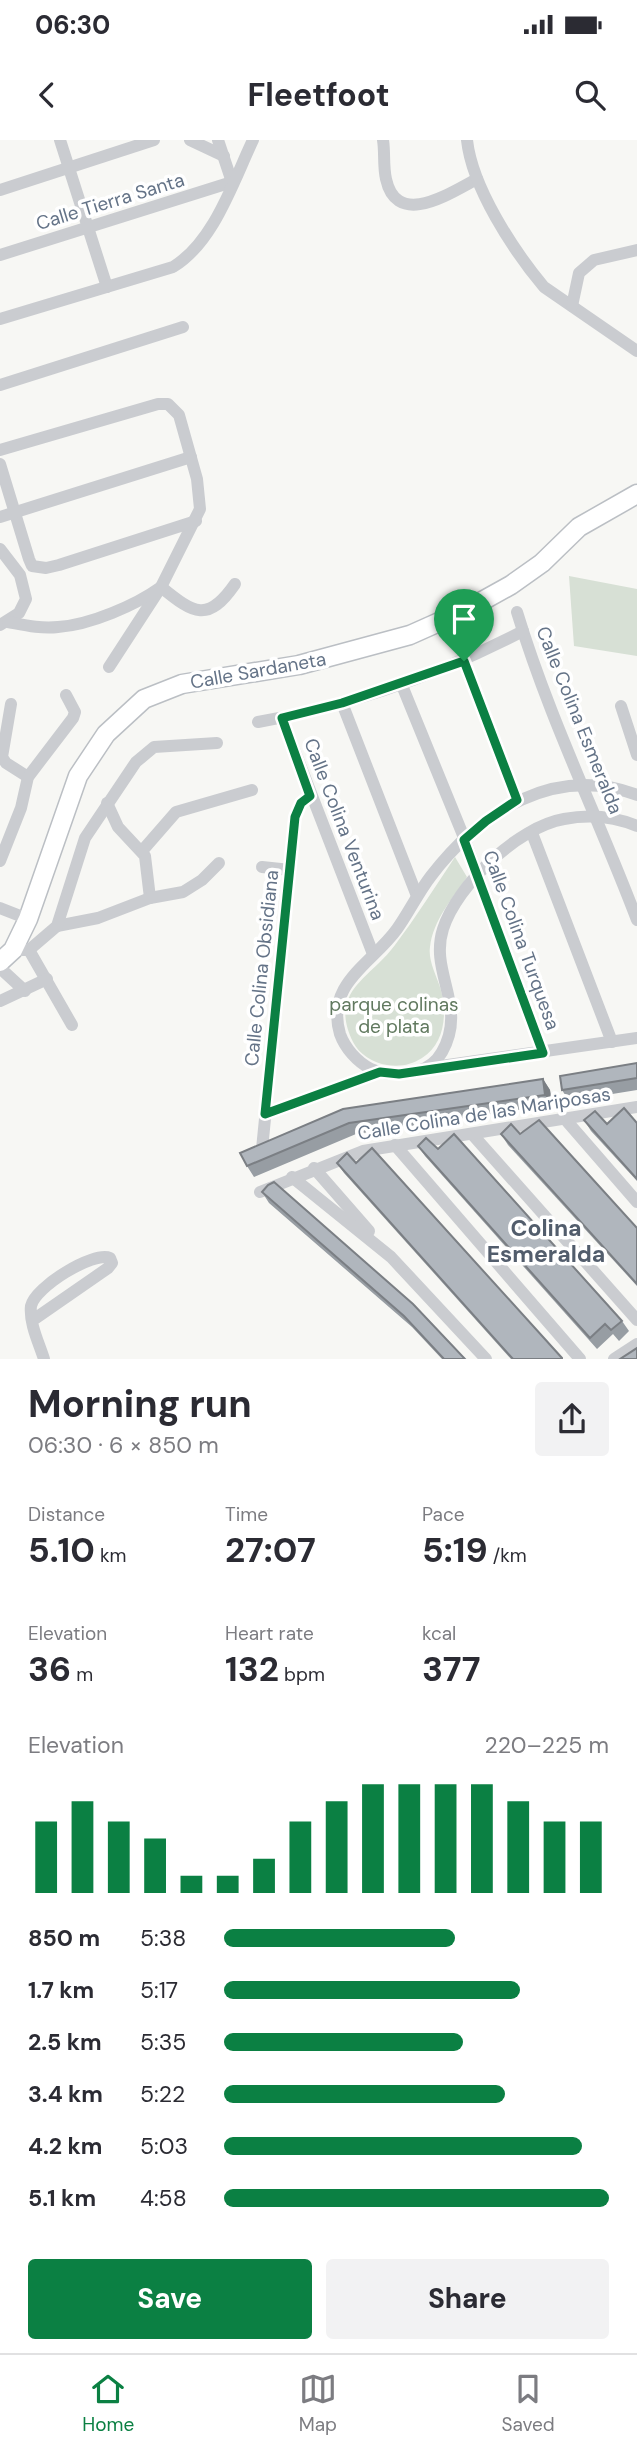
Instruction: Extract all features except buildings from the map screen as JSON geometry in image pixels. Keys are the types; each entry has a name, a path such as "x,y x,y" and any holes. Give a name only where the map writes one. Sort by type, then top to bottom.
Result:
{"street":[{"path":"60,140 107,287"},
{"path":"0,190 154,140"},
{"path":"190,140 224,156"},
{"path":"218,140 232,182"},
{"path":"0,319 173,267 192,253 253,140"},
{"path":"383,140 386,179 394,197 405,204 429,203 477,179"},
{"path":"467,140 477,179 532,273 544,287 637,351"},
{"name":"Calle Tierra Santa","path":"0,256 232,182"},
{"path":"572,306 579,273 594,260 637,250"},
{"path":"0,385 183,327"},
{"path":"0,450 158,404 168,404 179,415 200,497 196,521 161,587 110,667"},
{"path":"0,517 191,457"},
{"path":"0,464 32,566 46,568 196,521"},
{"name":"Calle Sardaneta","path":"14,954 21,917 78,776 106,734 144,699 182,684 299,665 410,635 466,610 511,585 542,563 579,527 637,494"},
{"path":"4,624 23,607 26,591 20,575 0,549 23,542"},
{"path":"161,587 197,611 221,604 235,584"},
{"path":"4,624 44,628 74,624 138,604 161,587"},
{"name":"Calle Colina Esmeralda","path":"517,612 580,784 597,816 637,920"},
{"path":"258,722 342,703 401,684 464,661 523,631"},
{"path":"464,661 517,800"},
{"name":"Calle Colina Turquesa","path":"401,684 464,840 543,1053"},
{"path":"0,861 21,808 28,777 73,718 75,712 66,695"},
{"path":"342,703 417,895"},
{"path":"11,704 2,757 6,763 28,777"},
{"path":"621,706 634,733 637,754"},
{"name":"Calle Colina Venturina","path":"282,718 373,954"},
{"path":"57,926 80,847 136,762 154,747 217,743"},
{"path":"637,795 600,785 580,784 517,800 486,821 464,840 417,895 391,936 344,988 337,1007 338,1024 351,1052 368,1067 380,1072 399,1074 637,1038"},
{"path":"142,850 176,812 252,790"},
{"name":"Calle Colina Obsidiana","path":"262,1149 296,812 310,796"},
{"path":"107,803 118,827 142,850 150,898"},
{"path":"427,1068 440,1056 453,1025 452,1007 441,966 439,946 443,929 451,909 476,875 492,859 532,833 563,819 597,816 637,825"},
{"path":"532,833 612,1042"},
{"path":"72,1025 47,979 14,954 57,926 98,918 150,898 183,892 219,863"},
{"path":"262,867 290,870"},
{"path":"0,908 21,917"},
{"path":"0,968 25,991"},
{"path":"0,1001 47,979"},
{"path":"265,1114 380,1072"},
{"name":"Calle Colina de las Mariposas","path":"260,1192 350,1155 395,1145 637,1107"},
{"path":"565,1119 637,1202"},
{"path":"472,1134 637,1320"},
{"path":"395,1145 580,1359"},
{"path":"314,1168 391,1257 486,1359"},
{"path":"292,1177 391,1257"},
{"path":"33,1320 108,1268 112,1263 110,1258 103,1256 42,1286 34,1297 31,1309 33,1320 44,1359"},
{"path":"614,1359 637,1345"}],"green space":[{"path":"569,576 637,589 637,656 574,646"},
{"name":"parque colinas de plata","path":"455,857 467,877 439,919 430,947 431,962 444,1007 440,1036 430,1052 414,1062 396,1066 377,1062 363,1054 353,1042 347,1025 346,1010 349,998 355,987 395,945"}],"district":[{"name":"Colina Esmeralda","path":"546,1241"}],"route":[{"path":"464,661 517,800 464,840 543,1053 399,1074 380,1072 265,1114 295,817 301,803 310,796 282,718 419,679 464,661"}]}
